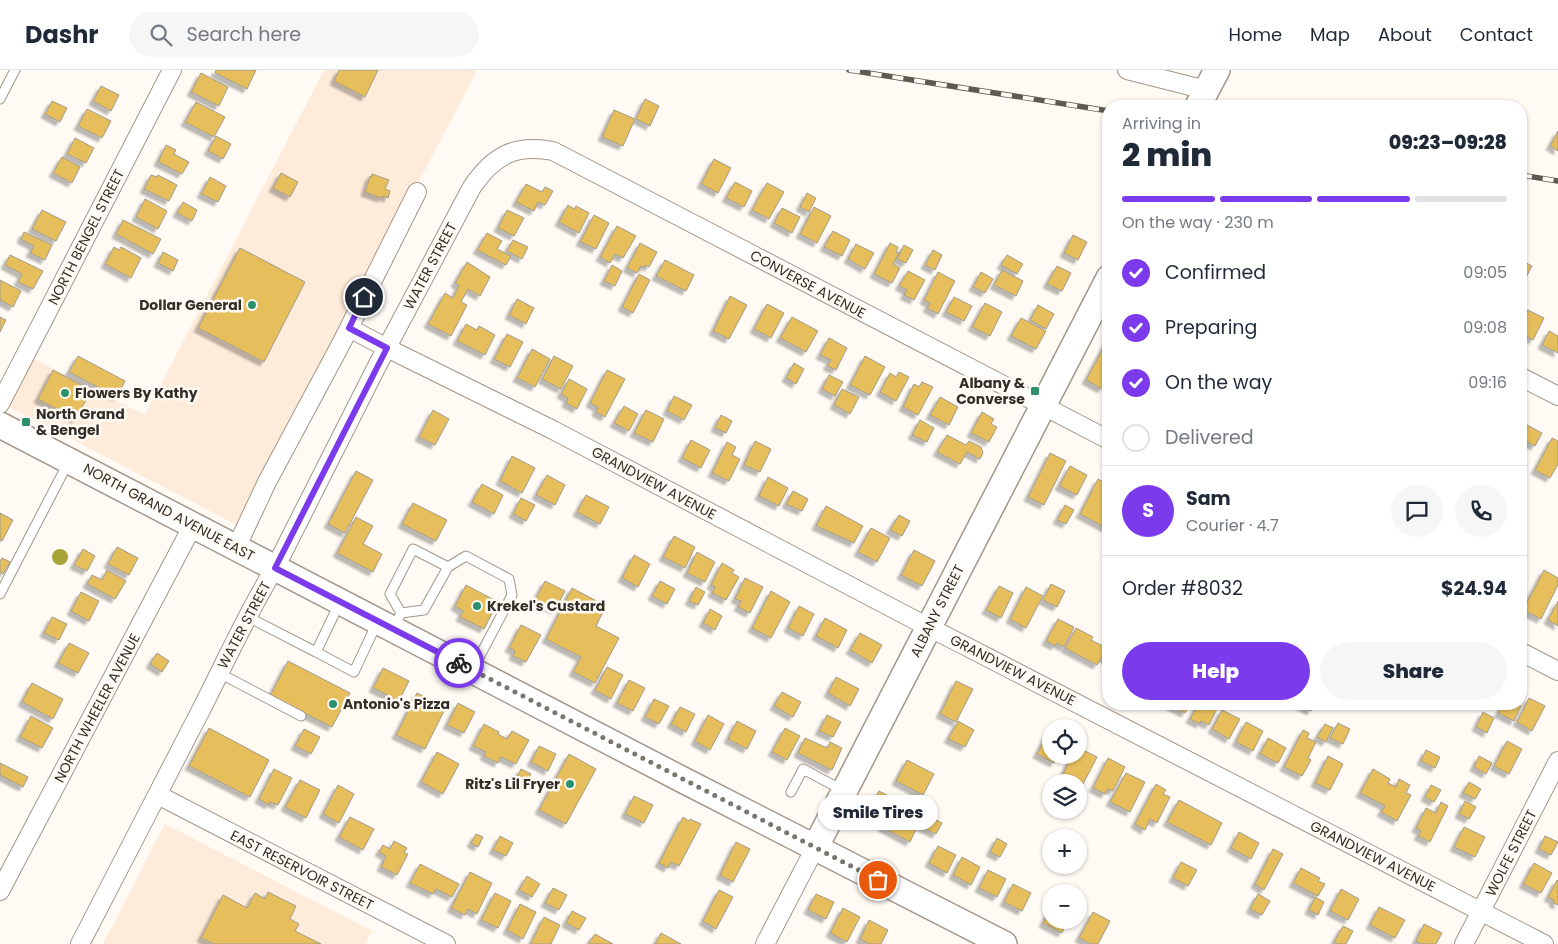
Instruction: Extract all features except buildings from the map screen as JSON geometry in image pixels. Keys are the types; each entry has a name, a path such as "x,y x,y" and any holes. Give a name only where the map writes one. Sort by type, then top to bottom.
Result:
{"street":[{"name":"NORTH BENGEL STREET","path":"0,404 172,70"},
{"path":"1126,70 1207,89"},
{"name":"CONVERSE AVENUE","path":"503,156 523,149 536,148 553,151 1102,436"},
{"name":"WATER STREET","path":"80,944 472,187 482,172 503,156"},
{"path":"236,548 267,482 349,328 418,192"},
{"name":"ALBANY STREET","path":"764,944 1102,291"},
{"name":"GRANDVIEW AVENUE","path":"349,328 552,430 1544,944"},
{"path":"1527,380 1558,396"},
{"name":"NORTH GRAND AVENUE EAST","path":"0,425 340,601 390,621 472,670 1004,944"},
{"name":"NORTH WHEELER AVENUE","path":"0,891 193,525"},
{"path":"1527,655 1558,671"},
{"name":"WOLFE STREET","path":"1464,944 1558,761"},
{"name":"EAST RESERVOIR STREET","path":"158,795 446,944"}],"lane":[{"path":"0,99 15,70"},
{"path":"0,594 69,461"},
{"path":"248,617 354,672 390,621 390,594 413,549 448,567"},
{"path":"390,621 424,610 448,567 466,556 509,578 512,595 472,670"},
{"path":"316,652 340,601"},
{"path":"219,673 300,716"},
{"path":"791,792 803,769 844,791"}],"shaded area":[{"path":"324,70 477,70 239,526 9,407 34,359 145,415"},
{"path":"57,549 63,549 68,554 66,563 57,565 52,560 52,554"},
{"path":"165,824 372,931 365,944 103,944"}],"railway":[{"path":"849,70 1102,110"},
{"path":"1527,176 1558,181"}],"way so far":[{"path":"459,663 878,880"}],"place":[{"name":"Dollar General","path":"252,305"},
{"name":"Albany & Converse","path":"1035,391"},
{"name":"Flowers By Kathy","path":"65,393"},
{"name":"North Grand & Bengel","path":"26,422"},
{"name":"Krekel's Custard","path":"477,606"},
{"name":"Antonio's Pizza","path":"333,704"},
{"name":"Ritz's Lil Fryer","path":"570,784"},
{"name":"Smile Tires","path":"878,880"}],"route":[{"path":"364,297 349,328 387,348 275,568 459,663"}]}
